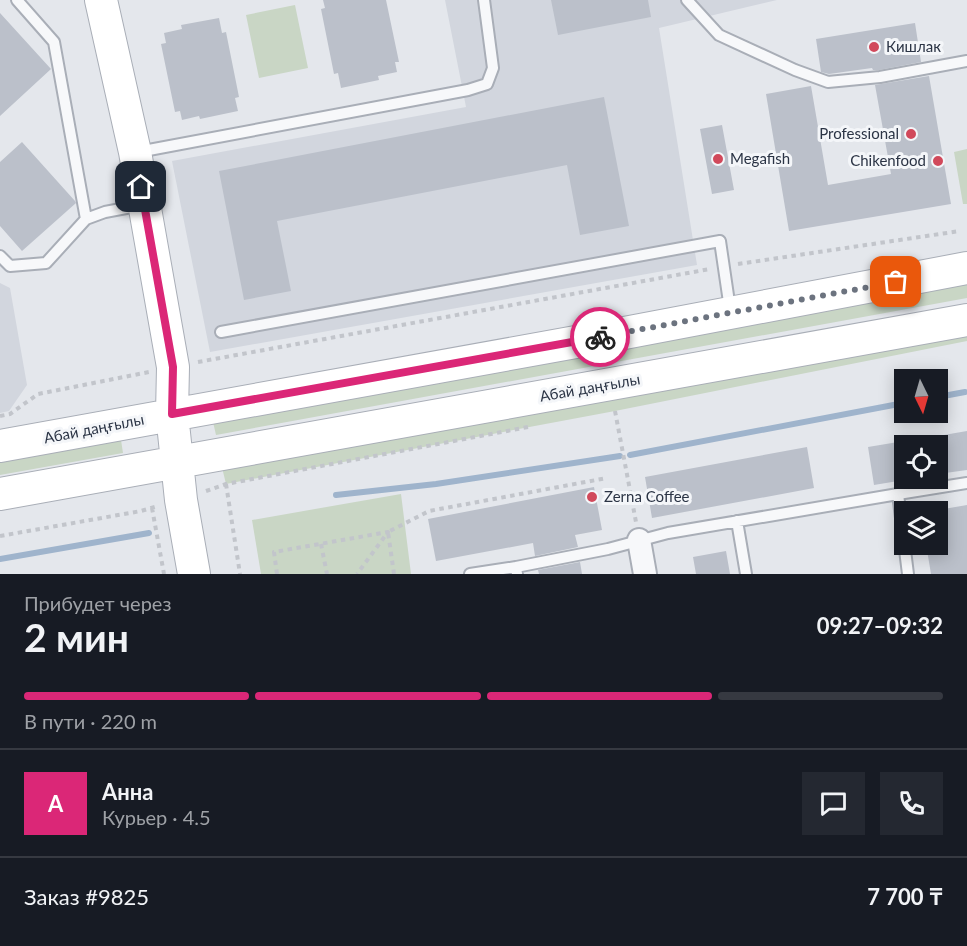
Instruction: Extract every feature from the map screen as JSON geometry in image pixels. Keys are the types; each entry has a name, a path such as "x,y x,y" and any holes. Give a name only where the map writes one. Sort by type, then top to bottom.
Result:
{"main road":[{"path":"101,0 135,152 173,367 172,414 181,500 194,574"},
{"name":"Абай даңғылы","path":"0,446 967,268"},
{"name":"Абай даңғылы","path":"0,494 967,320"}],"street":[{"path":"639,540 645,574"}],"lane":[{"path":"17,0 54,42 86,219"},
{"path":"135,152 468,90 487,84 493,69 484,0"},
{"path":"687,0 719,35 795,70 828,82 880,77 967,61"},
{"path":"0,256 10,266 45,263 86,219 105,212 144,205"},
{"path":"221,332 720,240 731,313"},
{"path":"470,574 517,571 668,533 967,483"},
{"path":"898,494 908,574"},
{"path":"736,521 746,574"}],"path":[{"path":"0,416 10,414 38,394 173,367 724,266 960,231"},
{"path":"615,411 639,540"},
{"path":"278,574 274,552 388,532 429,511 607,478"},
{"path":"226,484 240,574"},
{"path":"0,536 152,508 164,574"},
{"path":"357,574 388,532"},
{"path":"388,532 394,574"},
{"path":"321,544 327,574"}],"shaded area":[{"path":"445,0 777,0 659,28 697,265 210,352 172,161 466,107"},
{"path":"0,283 10,288 27,385 9,411 0,413"}],"green space":[{"path":"295,5 308,68 259,78 246,15"},
{"path":"967,149 967,204 963,204 954,152"},
{"path":"967,283 967,298 216,435 213,422"},
{"path":"967,320 967,341 615,411 226,484 219,455"},
{"path":"121,440 123,453 0,475 0,462"},
{"path":"401,494 411,574 261,574 252,520"}],"building":[{"path":"323,0 386,0 399,62 395,62 397,72 378,76 379,80 341,88 338,73 334,74 321,9 325,8"},
{"path":"551,0 648,0 651,17 558,35"},
{"path":"0,13 51,69 0,116"},
{"path":"219,18 222,33 226,32 239,97 235,98 238,111 200,119 199,116 182,120 180,111 175,112 161,44 166,43 164,33 182,29 181,25"},
{"path":"915,23 921,62 879,70 872,68 829,74 821,72 816,39"},
{"name":"Professional","path":"929,76 951,204 789,231 766,94 811,86 828,185 891,174 875,85"},
{"path":"604,97 629,226 580,235 567,165 277,221 291,291 244,300 219,171"},
{"path":"722,125 734,190 712,194 700,129"},
{"path":"22,142 76,203 22,251 0,226 0,162"},
{"path":"967,431 967,470 948,473 948,435 944,435"},
{"path":"894,443 894,482 874,485 868,447"},
{"path":"807,447 814,488 652,518 645,477"},
{"path":"594,487 602,530 575,535 578,547 535,556 533,543 436,561 428,519"},
{"path":"967,505 967,574 931,574 928,555 948,555 948,508"},
{"path":"726,551 730,574 696,574 693,557"},
{"path":"580,562 582,574 539,574 538,570"}],"waterway":[{"path":"948,395 965,392"},
{"path":"630,455 894,405"},
{"path":"336,495 436,484 620,456"},
{"path":"0,559 149,533"}],"way so far":[{"path":"600,337 896,282"}],"place":[{"name":"Кишлак","path":"874,47"},
{"name":"Professional","path":"911,134"},
{"name":"Megafish","path":"718,159"},
{"name":"Chikenfood","path":"938,161"},
{"name":"Zerna Coffee","path":"592,497"}],"route":[{"path":"141,187 173,367 172,414 600,337"}]}
